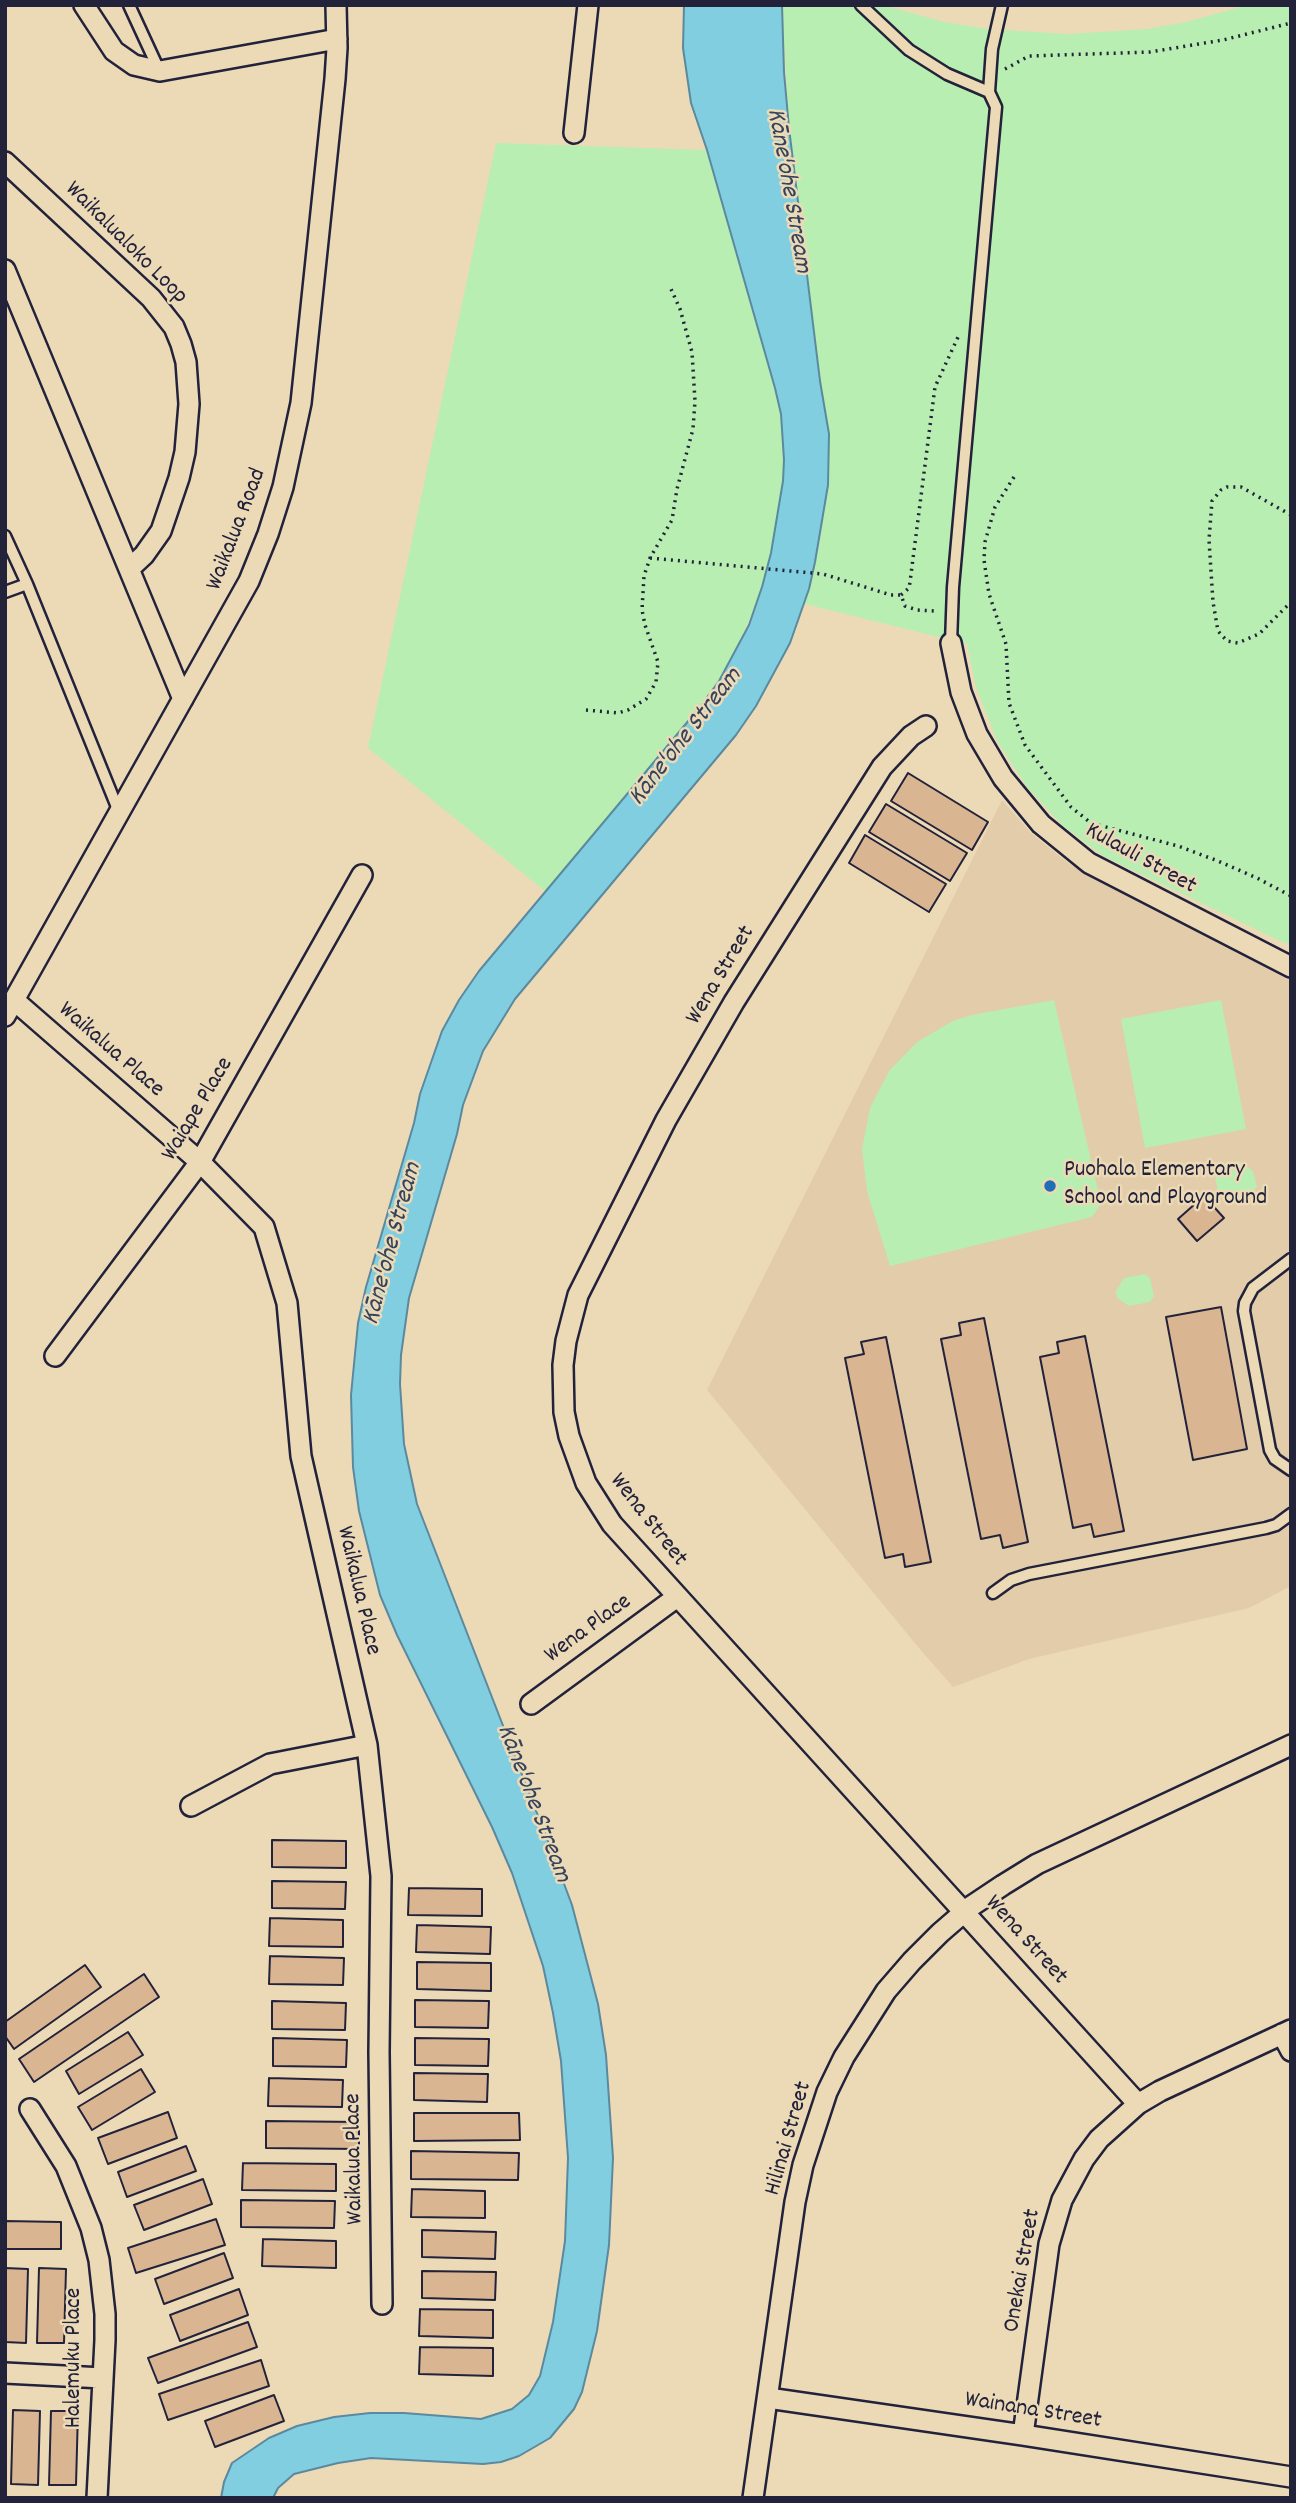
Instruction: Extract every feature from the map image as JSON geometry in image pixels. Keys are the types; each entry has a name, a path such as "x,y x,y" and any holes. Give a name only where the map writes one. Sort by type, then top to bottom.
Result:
{"street":[{"path":"84,5 114,51 134,65 160,71 337,39"},
{"name":"Waikalua Road","path":"10,1009 249,581 271,523 293,445 307,360 335,79 336,5"},
{"path":"574,133 588,5"},
{"name":"Waikalualoko Loop","path":"5,162 151,298 174,327 181,344 186,362 189,404 185,452 179,478 161,531 144,555 129,569"},
{"path":"5,270 183,699"},
{"name":"Kulauli Street","path":"951,643 961,692 977,734 1003,778 1041,824 1072,851 1116,878 1291,967"},
{"name":"Wena Street","path":"926,726 897,749 881,767 734,1002 666,1119 588,1273 571,1318 563,1365 567,1424 586,1483 612,1524 1138,2104"},
{"name":"Waiape Place","path":"55,1356 200,1162 362,875"},
{"name":"Waikalua Place","path":"10,1009 200,1162 264,1227 287,1303 301,1456 368,1745 381,1876 379,2052 382,2304"},
{"name":"Wena Place","path":"531,1704 677,1597"},
{"path":"191,1806 270,1764 368,1745"},
{"name":"Hilinai Street","path":"753,2498 795,2202 803,2165 827,2092 844,2057 886,1991 912,1961 965,1911 1037,1864 1291,1745"},
{"name":"Onekai Street","path":"1023,2435 1054,2221 1084,2159 1099,2139 1138,2104 1160,2091 1288,2038"},
{"name":"Halemuku Place","path":"30,2109 66,2166 91,2228 103,2287 105,2314 97,2498"},
{"path":"5,2373 103,2378"},
{"name":"Wainana Street","path":"768,2398 1291,2477"}],"lane":[{"path":"129,5 160,71"},
{"path":"861,5 919,57 947,74 989,92"},
{"path":"951,643 951,611 997,116 989,92 992,49 1002,5"},
{"path":"5,536 120,812"},
{"path":"5,592 27,584"},
{"path":"1291,1259 1254,1288 1245,1303 1244,1311 1270,1450 1282,1466 1291,1470"},
{"path":"993,1593 1011,1580 1029,1574 1266,1528 1276,1525 1291,1514"}],"path":[{"path":"989,92 997,77 1006,68 1029,56 1150,52 1223,40 1291,23"},
{"path":"586,710 618,713 628,710 646,699 656,682 658,662 642,610 645,576 650,558 672,520 693,429 695,401 692,352 680,309 671,289"},
{"path":"650,558 823,574 891,595 901,595 909,588 910,582 935,387 960,331"},
{"path":"1014,477 995,508 987,533 984,560 989,594 1006,644 1009,703 1015,725 1025,745 1071,807 1091,823 1178,846 1258,878 1291,896"},
{"path":"1291,515 1241,487 1227,488 1221,490 1212,501 1209,540 1213,602 1219,631 1227,641 1238,643 1259,634 1291,603"},
{"path":"901,595 905,606 917,610 951,611"}],"shaded area":[{"name":"Puohala Elementary School and Playground","path":"1002,800 1031,833 1087,875 1291,981 1291,1586 1249,1608 1029,1659 953,1687 707,1390"}],"green space":[{"path":"782,5 882,5 945,22 988,29 1067,34 1147,29 1186,22 1248,5 1291,5 1291,946 1103,856 1062,825 1027,787 997,741 976,687 967,644 809,605 763,587 735,654 701,707 546,892 368,748 496,143 707,150 789,128"},
{"path":"1054,1000 1101,1204 1092,1217 890,1266 867,1191 862,1149 870,1108 889,1071 917,1042 953,1021"},
{"path":"1221,1000 1246,1129 1145,1148 1121,1019"},
{"path":"1239,1161 1253,1171 1257,1187 1247,1197 1230,1201 1218,1192 1214,1170 1219,1165"},
{"path":"1145,1274 1150,1278 1154,1296 1150,1302 1129,1306 1117,1298 1116,1291 1124,1278"}],"water":[{"name":"Kāne'ohe Stream","path":"684,5 782,5 789,128 829,434 828,485 815,562 809,589 790,643 756,706 736,735 515,999 483,1051 463,1105 409,1298 401,1355 404,1444 417,1504 572,1905 598,2004 606,2055 613,2158 609,2245 597,2331 582,2392 574,2409 550,2438 519,2456 483,2464 371,2458 294,2474 278,2488 273,2498 221,2498 232,2463 269,2438 297,2426 334,2417 370,2413 481,2419 512,2409 529,2395 540,2376 553,2322 565,2241 568,2158 561,2061 543,1966 512,1873 492,1827 380,1595 359,1511 353,1467 351,1395 358,1323 366,1287 420,1094 442,1031 479,971 719,681 749,625 771,553 783,481 781,414 707,150 691,103 683,48"}],"building":[{"path":"908,773 988,822 972,850 891,801"},
{"path":"886,804 967,853 950,881 869,832"},
{"path":"865,835 946,884 929,912 849,863"},
{"path":"1204,1196 1224,1218 1197,1241 1178,1219"},
{"path":"1221,1307 1247,1449 1193,1460 1166,1317"},
{"path":"984,1318 1028,1542 1003,1548 1000,1535 981,1539 941,1339 961,1335 959,1323"},
{"path":"1085,1336 1124,1531 1094,1537 1091,1524 1073,1528 1040,1357 1059,1353 1057,1342"},
{"path":"886,1337 931,1562 905,1567 903,1554 885,1558 845,1358 864,1354 861,1342"},
{"path":"272,1840 346,1841 346,1868 272,1867"},
{"path":"272,1881 346,1882 345,1909 272,1908"},
{"path":"409,1888 482,1889 482,1916 408,1915"},
{"path":"270,1918 343,1920 343,1947 269,1946"},
{"path":"417,1925 491,1927 490,1954 416,1952"},
{"path":"270,1956 344,1958 343,1985 269,1984"},
{"path":"417,1962 491,1963 491,1991 417,1989"},
{"path":"85,1965 101,1987 14,2049 5,2036 5,2022"},
{"path":"144,1974 159,1997 34,2082 19,2059"},
{"path":"415,2000 489,2001 488,2028 415,2027"},
{"path":"272,2001 346,2003 345,2030 272,2029"},
{"path":"128,2032 143,2055 79,2094 66,2071"},
{"path":"273,2038 347,2040 346,2067 273,2066"},
{"path":"415,2038 489,2039 488,2066 415,2065"},
{"path":"141,2069 155,2092 92,2130 78,2107"},
{"path":"414,2073 488,2074 487,2102 414,2100"},
{"path":"269,2078 343,2080 342,2107 268,2106"},
{"path":"168,2112 177,2138 108,2164 98,2138"},
{"path":"414,2113 519,2113 520,2140 414,2141"},
{"path":"266,2121 359,2122 359,2149 266,2148"},
{"path":"186,2146 196,2171 127,2197 118,2172"},
{"path":"411,2151 519,2153 518,2180 411,2179"},
{"path":"243,2163 336,2164 336,2191 242,2190"},
{"path":"203,2179 212,2204 144,2230 134,2205"},
{"path":"412,2189 485,2191 485,2218 411,2217"},
{"path":"241,2200 335,2201 334,2228 241,2227"},
{"path":"216,2219 225,2245 136,2273 128,2248"},
{"path":"5,2221 61,2222 61,2249 5,2249"},
{"path":"422,2230 496,2232 495,2259 422,2257"},
{"path":"263,2239 336,2241 336,2268 262,2266"},
{"path":"224,2253 233,2278 164,2304 155,2279"},
{"path":"5,2268 28,2269 26,2343 5,2342"},
{"path":"39,2268 66,2269 64,2343 37,2343"},
{"path":"422,2271 496,2272 495,2300 422,2298"},
{"path":"239,2289 248,2315 180,2341 170,2315"},
{"path":"420,2309 493,2310 493,2338 419,2336"},
{"path":"248,2322 257,2347 158,2383 148,2358"},
{"path":"420,2347 493,2348 493,2376 419,2374"},
{"path":"261,2360 269,2386 168,2420 159,2394"},
{"path":"274,2395 284,2421 215,2447 205,2421"},
{"path":"13,2410 40,2411 38,2485 11,2484"},
{"path":"51,2411 78,2411 76,2485 49,2485"}],"place":[{"name":"Puohala Elementary School and Playground","path":"1050,1186"}]}
